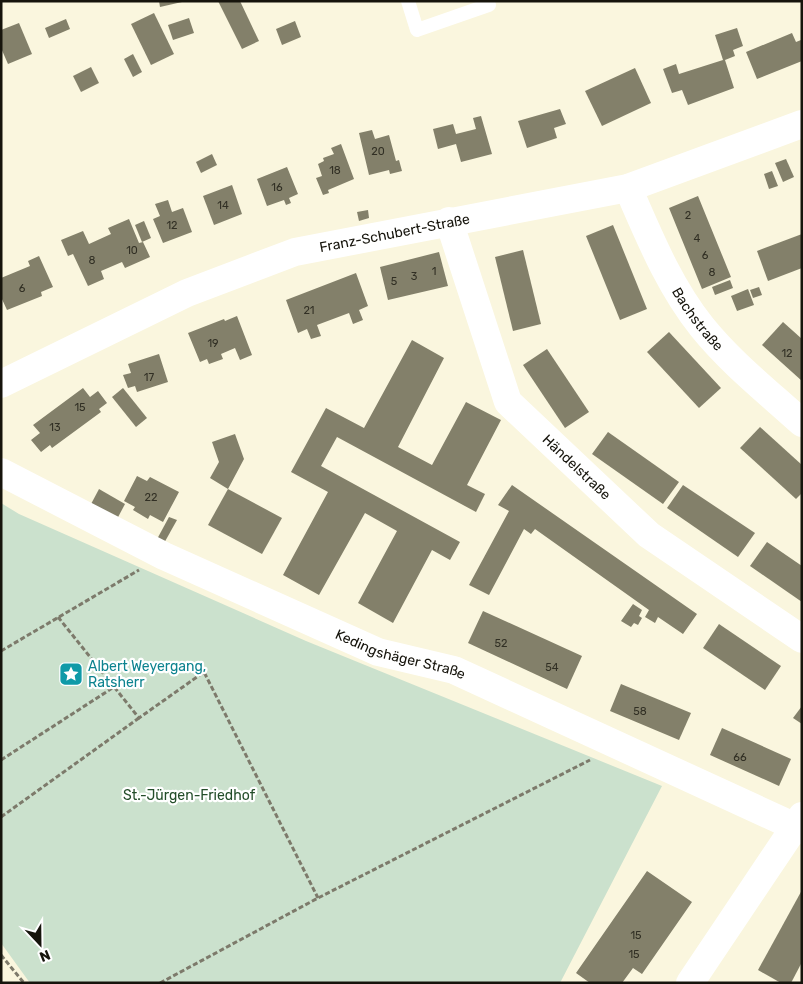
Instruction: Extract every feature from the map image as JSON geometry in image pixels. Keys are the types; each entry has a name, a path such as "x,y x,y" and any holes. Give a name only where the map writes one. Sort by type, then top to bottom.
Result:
{"street":[{"name":"Franz-Schubert-Straße","path":"1,384 187,293 295,252 628,188 802,124"},
{"name":"Bachstraße","path":"628,188 663,266 702,327 733,360 802,423"},
{"name":"Händelstraße","path":"449,222 508,402 649,535 802,638"},
{"name":"Kedingshäger Straße","path":"1,472 164,556 378,652 454,670 800,824"},
{"path":"690,983 800,824"}],"lane":[{"path":"408,1 417,30 489,5"}],"path":[{"path":"1,651 164,556"},
{"path":"58,617 139,718"},
{"path":"1,817 204,672 318,898"},
{"path":"1,760 114,687"},
{"path":"160,983 318,898 619,745"},
{"path":"1,955 24,983"}],"green space":[{"name":"St.-Jürgen-Friedhof","path":"1,503 19,514 306,641 662,786 560,983 30,983 1,943"}],"building":[{"path":"159,1 182,1 182,2 160,7"},
{"path":"218,1 240,1 259,41 242,49"},
{"path":"154,13 174,54 151,65 131,24"},
{"path":"189,18 194,33 173,40 168,25"},
{"path":"66,19 70,29 49,38 45,28"},
{"path":"295,21 301,37 282,45 276,29"},
{"path":"19,23 32,54 8,64 1,48 1,30"},
{"path":"737,28 743,46 733,50 735,56 725,60 734,88 688,105 682,90 672,93 663,69 676,64 679,74 723,60 715,35"},
{"path":"792,33 796,42 801,40 802,42 802,61 757,79 746,52"},
{"path":"133,54 142,72 133,77 124,59"},
{"path":"91,67 99,83 81,92 73,76"},
{"path":"635,68 651,103 602,126 585,91"},
{"path":"560,109 566,124 554,128 557,138 527,148 518,121"},
{"path":"481,116 492,154 461,162 456,144 438,149 433,129 453,124 456,134 476,129 473,118"},
{"path":"372,130 375,139 389,135 396,161 399,160 402,171 390,174 389,170 369,175 359,133"},
{"path":"341,144 354,179 328,190 329,193 323,195 316,178 322,176 318,164 324,161 323,158 334,154 331,148"},
{"path":"212,154 217,165 201,173 196,162"},
{"path":"786,159 794,177 783,182 775,163"},
{"path":"287,167 298,194 289,198 291,203 286,205 284,200 267,206 257,179"},
{"path":"772,171 778,186 769,189 764,174"},
{"path":"232,185 242,214 214,225 203,196"},
{"path":"698,196 731,277 702,289 669,208"},
{"path":"168,200 172,212 183,208 192,232 163,243 153,219 160,216 155,204"},
{"path":"368,210 369,218 359,221 357,212"},
{"path":"129,219 139,243 143,242 150,257 125,268 122,262 101,271 104,279 88,286 73,254 68,256 61,240 83,231 89,244 111,234 108,228"},
{"path":"144,221 151,238 142,242 135,225"},
{"path":"613,225 647,309 620,320 586,236"},
{"path":"802,234 802,268 768,281 757,251"},
{"path":"523,250 541,324 513,331 495,257"},
{"path":"439,252 448,286 388,300 380,267"},
{"path":"39,256 53,287 41,292 42,296 7,310 1,297 1,278 30,266 28,261"},
{"path":"356,273 368,306 359,310 363,320 353,324 349,313 317,325 321,336 311,339 307,329 298,333 286,300"},
{"path":"730,280 733,288 715,295 712,287"},
{"path":"759,287 762,295 753,298 750,290"},
{"path":"748,289 754,305 737,311 731,296"},
{"path":"237,316 252,355 240,360 235,348 221,354 223,359 209,364 207,359 200,362 188,333"},
{"path":"783,322 802,339 802,381 762,345"},
{"path":"669,332 721,388 699,408 647,352"},
{"path":"412,340 444,358 398,447 432,465 466,402 501,420 467,485 485,494 476,512 337,437 321,466 460,542 450,560 432,550 393,623 358,603 397,531 365,513 319,595 283,575 328,492 291,472 326,408 364,428"},
{"path":"547,349 589,412 565,428 523,365"},
{"path":"159,354 168,382 137,392 135,386 128,388 123,375 131,373 128,364"},
{"path":"83,388 90,397 98,391 107,403 99,409 101,412 52,448 50,445 41,452 31,440 40,433 33,425"},
{"path":"123,388 147,418 136,427 112,397"},
{"path":"760,427 802,465 802,493 796,499 740,448"},
{"path":"608,432 679,482 663,504 592,454"},
{"path":"235,434 244,459 228,489 210,478 219,462 212,442"},
{"path":"137,476 147,481 150,477 179,492 163,522 150,515 148,519 133,510 135,507 124,501"},
{"path":"512,485 697,614 683,634 658,617 655,623 645,617 649,610 535,529 531,534 524,529 489,595 469,585 509,511 498,505"},
{"path":"683,485 755,533 738,557 667,508"},
{"path":"99,489 125,504 116,521 90,506"},
{"path":"228,489 282,518 262,554 208,525"},
{"path":"169,517 177,520 163,545 156,541"},
{"path":"767,542 802,566 802,602 750,566"},
{"path":"633,604 642,610 639,616 642,618 638,625 634,623 631,627 621,621"},
{"path":"483,611 582,656 567,689 468,643"},
{"path":"719,624 781,666 765,690 703,648"},
{"path":"621,684 691,713 679,740 610,711"},
{"path":"802,706 802,724 793,718"},
{"path":"722,728 791,759 779,786 710,755"},
{"path":"647,871 692,902 642,974 633,968 622,983 590,983 576,973"},
{"path":"802,890 802,962 791,983 781,983 758,970"}],"place":[{"name":"Albert Weyergang, Ratsherr","path":"71,674"}]}
